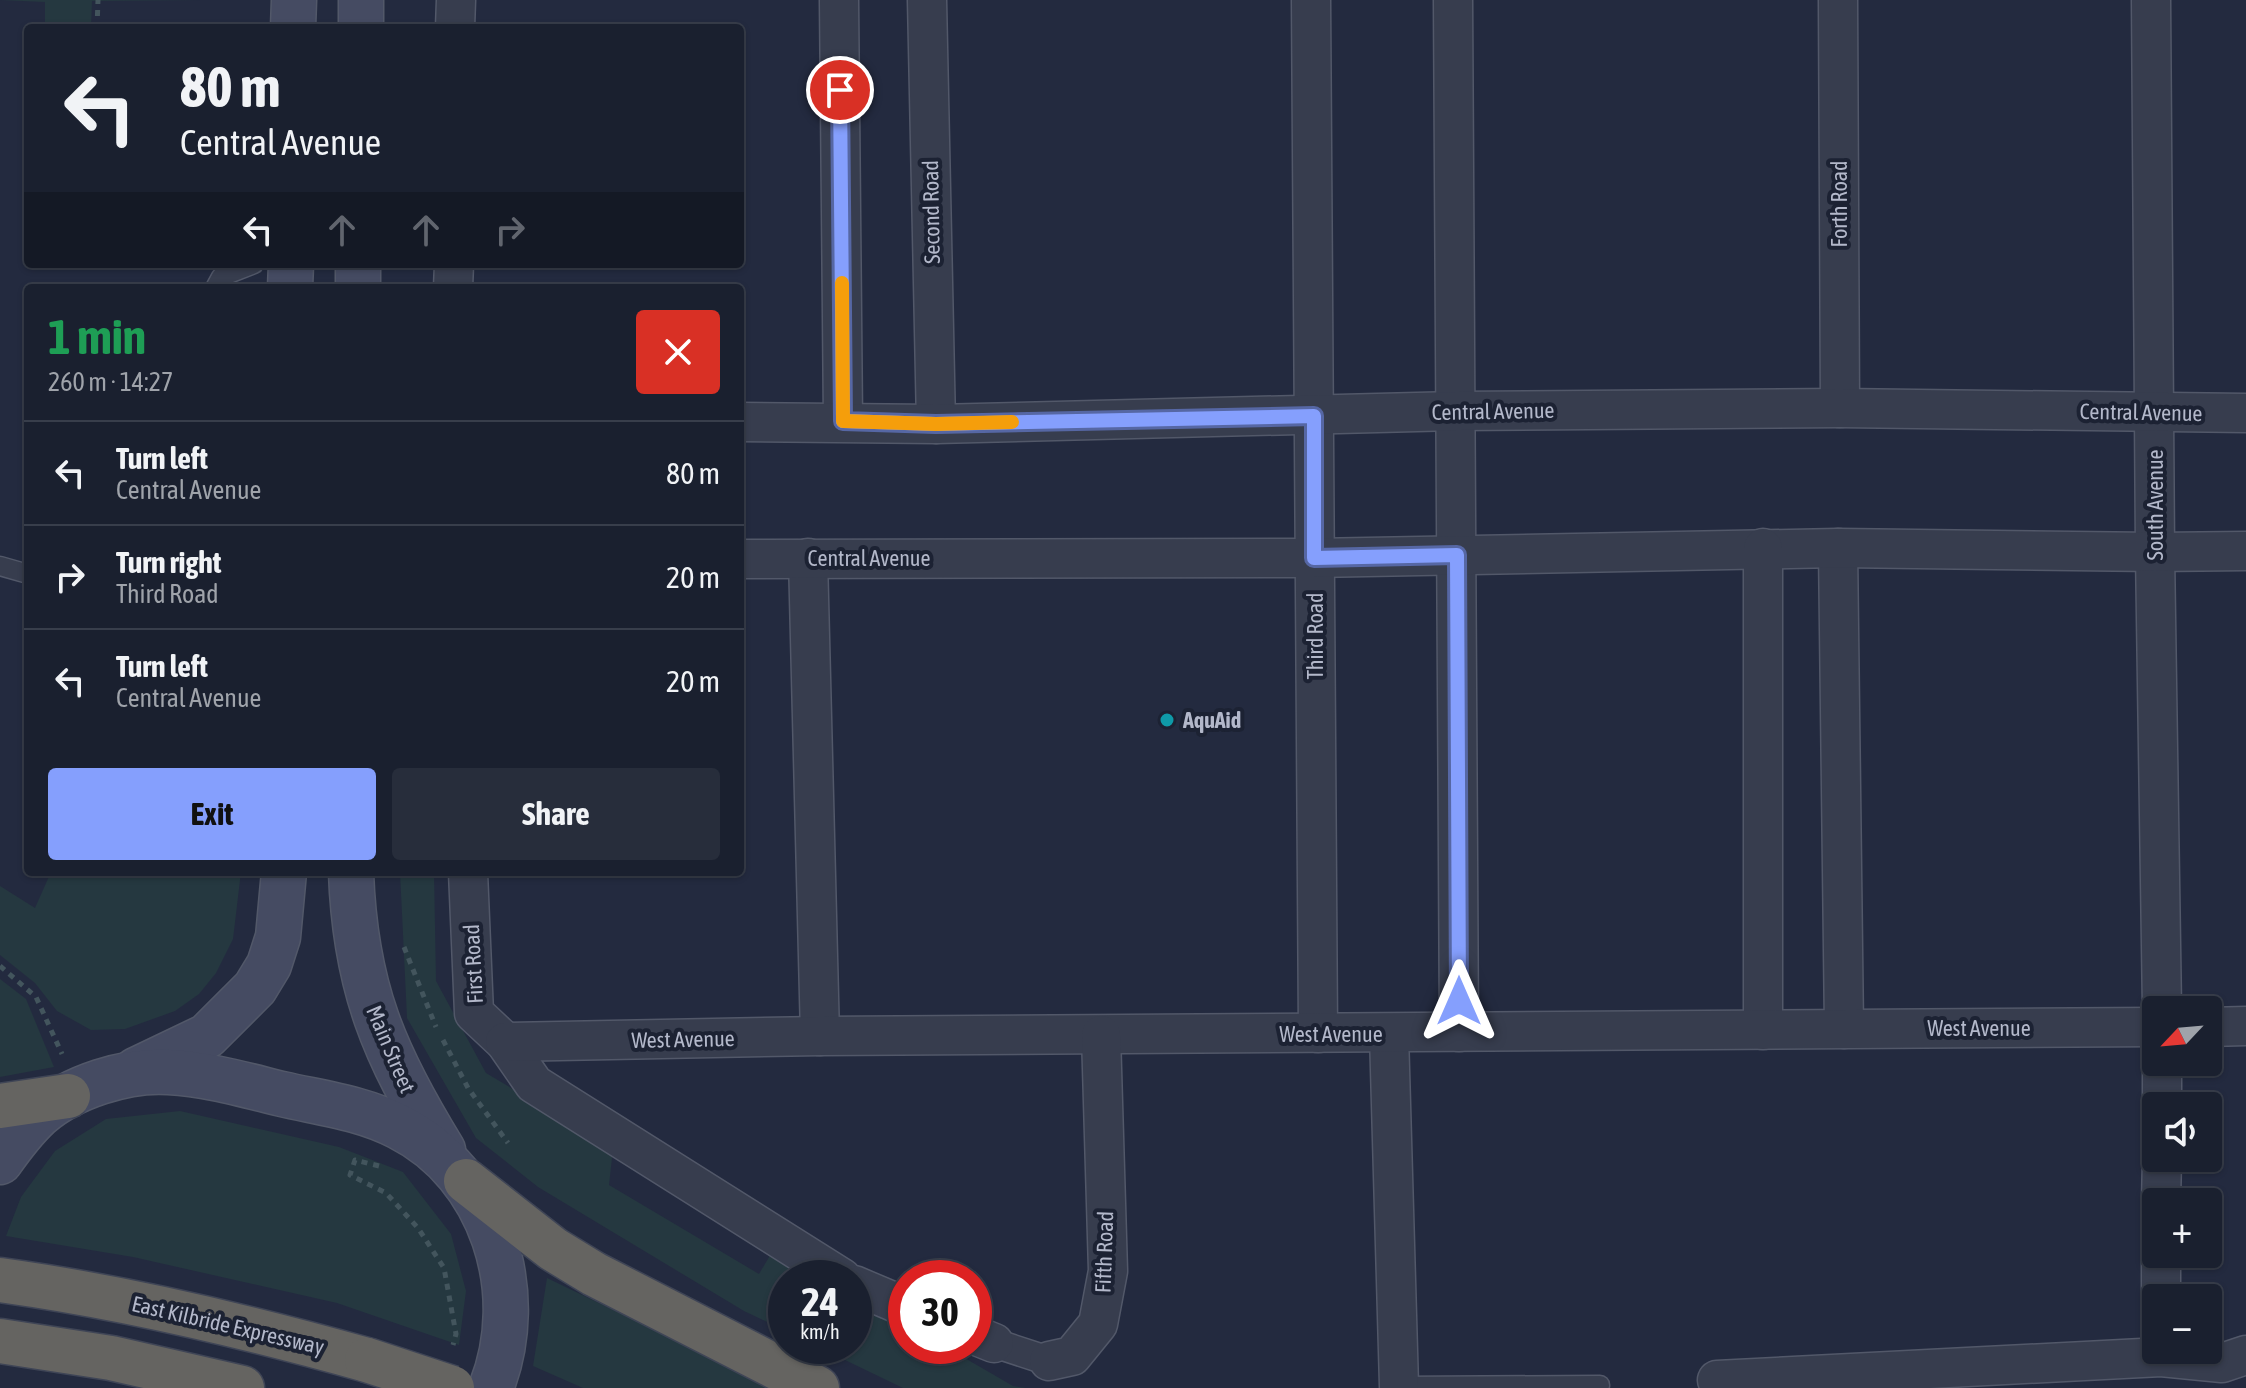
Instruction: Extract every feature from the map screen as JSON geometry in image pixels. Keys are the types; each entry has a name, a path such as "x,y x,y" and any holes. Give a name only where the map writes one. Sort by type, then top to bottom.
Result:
{"highway":[{"path":"0,1106 93,1086"},
{"path":"460,1175 553,1249 594,1274 817,1388"},
{"name":"East Kilbride Expressway","path":"0,1280 75,1290 252,1328 367,1360 452,1368"},
{"path":"0,1341 61,1349 242,1388"}],"main road":[{"path":"293,24 294,0"},
{"path":"361,0 361,24"},
{"path":"0,1162 18,1136 41,1114 93,1086 207,1036 255,988 269,965 278,937 284,876"},
{"name":"Main Street","path":"351,876 357,940 375,1021 413,1102 488,1221 498,1250 504,1286 504,1326 498,1370 491,1388"},
{"path":"93,1086 168,1072 207,1077 372,1115 423,1142 460,1175"}],"street":[{"path":"455,24 456,0"},
{"path":"839,0 843,421"},
{"name":"Second Road","path":"927,0 936,424"},
{"name":"Third Road","path":"1311,0 1318,1033"},
{"path":"1453,0 1459,1032"},
{"name":"Forth Road","path":"1838,0 1840,408"},
{"name":"South Avenue","path":"2151,0 2162,996"},
{"name":"Central Avenue","path":"744,422 936,424 1456,411 1840,408 2246,413"},
{"path":"1763,548 1763,1030"},
{"name":"Central Avenue","path":"744,559 1314,558 1763,548 2246,551"},
{"path":"1838,548 1844,1029"},
{"path":"808,558 820,1036"},
{"name":"First Road","path":"468,876 474,1013 505,1042"},
{"path":"2222,1027 2246,1026"},
{"name":"West Avenue","path":"505,1042 820,1036 2142,1027"},
{"path":"1389,1034 1399,1386"},
{"name":"Fifth Road","path":"992,1342 1049,1361 1072,1356 1098,1324 1108,1271 1101,1035"},
{"path":"505,1042 534,1084 813,1260"},
{"path":"1717,1380 2142,1354"},
{"path":"2208,1364 2230,1369"}],"lane":[{"path":"217,284 221,277 244,268"},
{"path":"0,566 24,573"},
{"path":"1399,1386 1600,1385"}],"path":[{"path":"97,24 98,0"},
{"path":"400,938 431,1018 468,1088 508,1143"},
{"path":"0,966 36,997 58,1050 93,1086"},
{"path":"385,1168 355,1160 350,1175 386,1193 418,1228 444,1268 456,1334 452,1368"}],"shaded area":[{"path":"0,0 201,0 92,1 91,24 45,24 45,2"},
{"path":"49,876 241,876 233,939 216,973 199,994 175,1011 125,1029 91,1030 57,1011 35,983 0,955 0,886 35,908"},
{"path":"400,876 434,876 436,981 486,1073 613,1149 609,1185 759,1274 775,1247 797,1260 768,1260 768,1322 538,1187 476,1138 407,1018"},
{"path":"0,979 26,999 54,1067 0,1077"},
{"path":"180,1111 339,1147 403,1172 451,1234 466,1291 459,1345 337,1303 133,1257 6,1236 21,1197 55,1151 106,1119"},
{"path":"547,1278 775,1388 583,1388 533,1366"},
{"path":"872,1304 888,1313 888,1364 975,1364 1013,1386 1026,1388 903,1388 853,1364 872,1364"}],"slow traffic":[{"path":"842,283 843,421 936,424 1012,422"}],"place":[{"name":"AquAid","path":"1167,720"}],"route":[{"path":"840,90 843,421 936,424 1314,416 1314,558 1457,555 1459,1001"}]}
